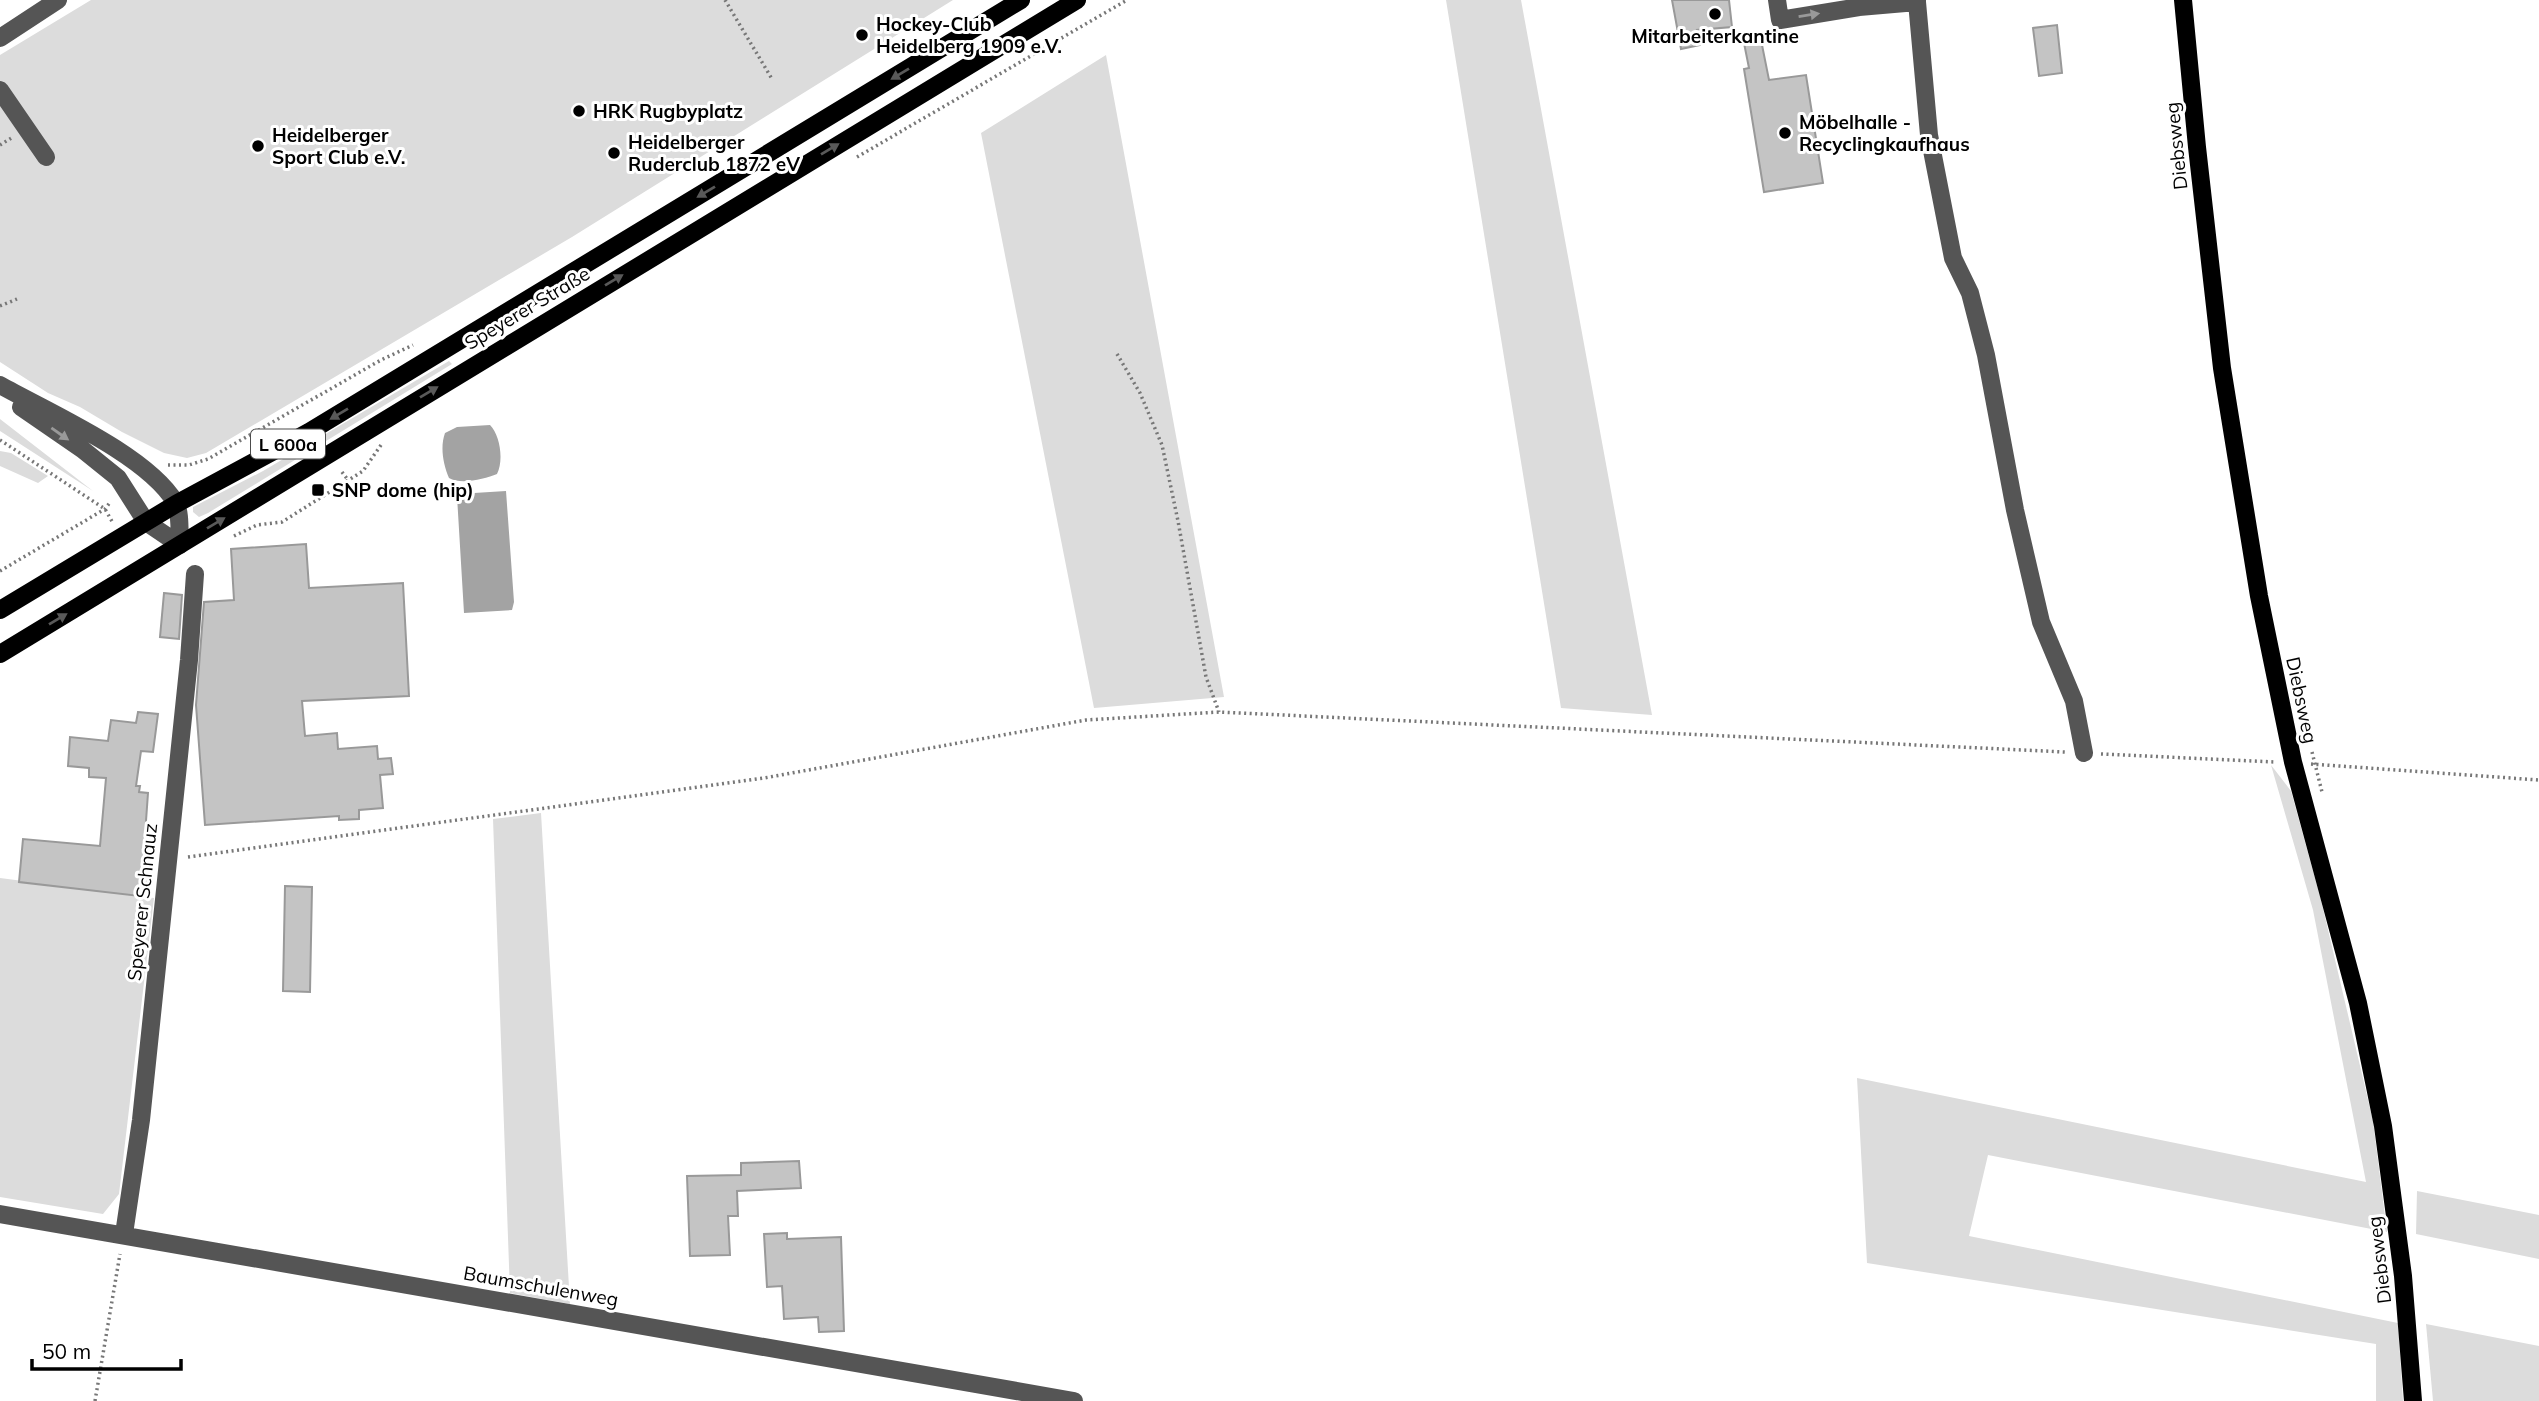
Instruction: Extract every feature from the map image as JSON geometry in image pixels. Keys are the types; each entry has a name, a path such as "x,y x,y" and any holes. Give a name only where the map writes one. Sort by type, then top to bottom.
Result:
{"main road":[{"name":"Speyerer Straße","path":"0,610 176,504 309,432 1021,0"},
{"name":"Speyerer Straße","path":"0,654 1077,0"},
{"name":"Diebsweg","path":"2183,0 2222,368 2259,596 2293,762 2358,1003 2383,1126 2403,1276 2413,1401"}],"street":[{"path":"0,38 58,0"},
{"path":"1777,0 1780,20 1858,4 1917,1 1929,135 1953,258 1970,293 1986,355 2015,510 2041,622 2074,701 2084,753"},
{"path":"0,90 46,157"},
{"path":"0,386 76,425 152,475 176,504 180,545"},
{"path":"0,386 8,398 82,449 118,478 146,522 180,545"},
{"name":"Speyerer Schnauz","path":"124,1234 141,1120 189,660 195,574"},
{"name":"Baumschulenweg","path":"0,1214 1034,1398 1074,1401"}],"path":[{"path":"725,0 772,79"},
{"path":"0,306 17,299"},
{"path":"168,465 189,465 208,459 381,360 418,343"},
{"path":"1117,354 1140,393 1162,446 1206,677 1219,712"},
{"path":"0,440 105,509"},
{"path":"342,472 348,480"},
{"path":"0,571 105,509 109,502"},
{"path":"168,859 764,778 1086,720 1219,712 2293,762 2539,780"},
{"path":"2310,746 2325,803"},
{"path":"95,1401 124,1234"}],"shaded area":[{"name":"Heidelberger Sport Club e.V.","path":"91,0 953,0 572,237 206,453 187,458 164,453 122,432 80,407 48,393 0,362 0,55"},
{"path":"1446,0 1521,0 1652,715 1561,708"},
{"path":"1106,55 1224,697 1094,708 981,133"},
{"path":"449,361 452,364 208,513 199,517 193,512 193,507 263,471"},
{"path":"0,419 93,491 0,431"},
{"path":"490,425 500,448 497,474 466,481 449,478 443,456 445,433 457,427"},
{"path":"0,451 11,453 48,476 38,483 0,466"},
{"path":"506,491 514,602 512,610 464,613 457,496"},
{"path":"2271,765 2291,791 2321,900 2373,1121 2387,1232 1988,1155 1969,1236 2398,1323 2403,1401 2376,1401 2376,1344 1867,1263 1857,1078 2366,1182 2313,910"},
{"path":"541,813 570,1304 510,1293 493,819"},
{"path":"0,878 154,898 119,1194 103,1214 0,1197"},
{"path":"2417,1191 2539,1215 2539,1259 2416,1234"},
{"path":"2426,1324 2539,1346 2539,1401 2433,1401"}],"building":[{"path":"1672,0 1729,0 1732,27 1697,30 1700,45 1681,49"},
{"path":"2057,25 2062,73 2039,76 2033,28"},
{"name":"Möbelhalle - Recyclingkaufhaus","path":"1761,40 1769,80 1806,75 1823,183 1764,192 1744,69 1749,68 1744,43"},
{"path":"306,544 309,588 403,583 409,696 302,701 305,736 337,733 338,749 377,746 378,759 391,758 393,774 380,775 383,808 359,810 359,819 339,820 339,816 205,825 196,705 204,602 234,600 231,549"},
{"path":"164,593 182,595 179,639 160,637"},
{"path":"138,712 158,714 153,752 141,751 136,786 140,786 139,792 148,793 145,835 153,836 148,897 19,882 23,839 100,846 106,778 89,777 89,768 68,766 70,737 108,741 111,720 136,723"},
{"path":"285,886 312,887 310,992 283,991"},
{"path":"799,1161 801,1188 737,1191 738,1216 728,1216 730,1255 690,1256 687,1176 741,1175 741,1163"},
{"path":"787,1233 787,1239 841,1237 844,1331 819,1332 818,1317 784,1319 782,1286 767,1287 764,1234"}],"place":[{"name":"Mitarbeiterkantine","path":"1715,14"},
{"name":"Hockey-Club Heidelberg 1909 e.V.","path":"862,35"},
{"name":"HRK Rugbyplatz","path":"579,111"},
{"name":"Möbelhalle - Recyclingkaufhaus","path":"1785,133"},
{"name":"Heidelberger Sport Club e.V.","path":"258,146"},
{"name":"Heidelberger Ruderclub 1872 eV","path":"614,153"},
{"name":"SNP dome (hip)","path":"318,490"}]}
